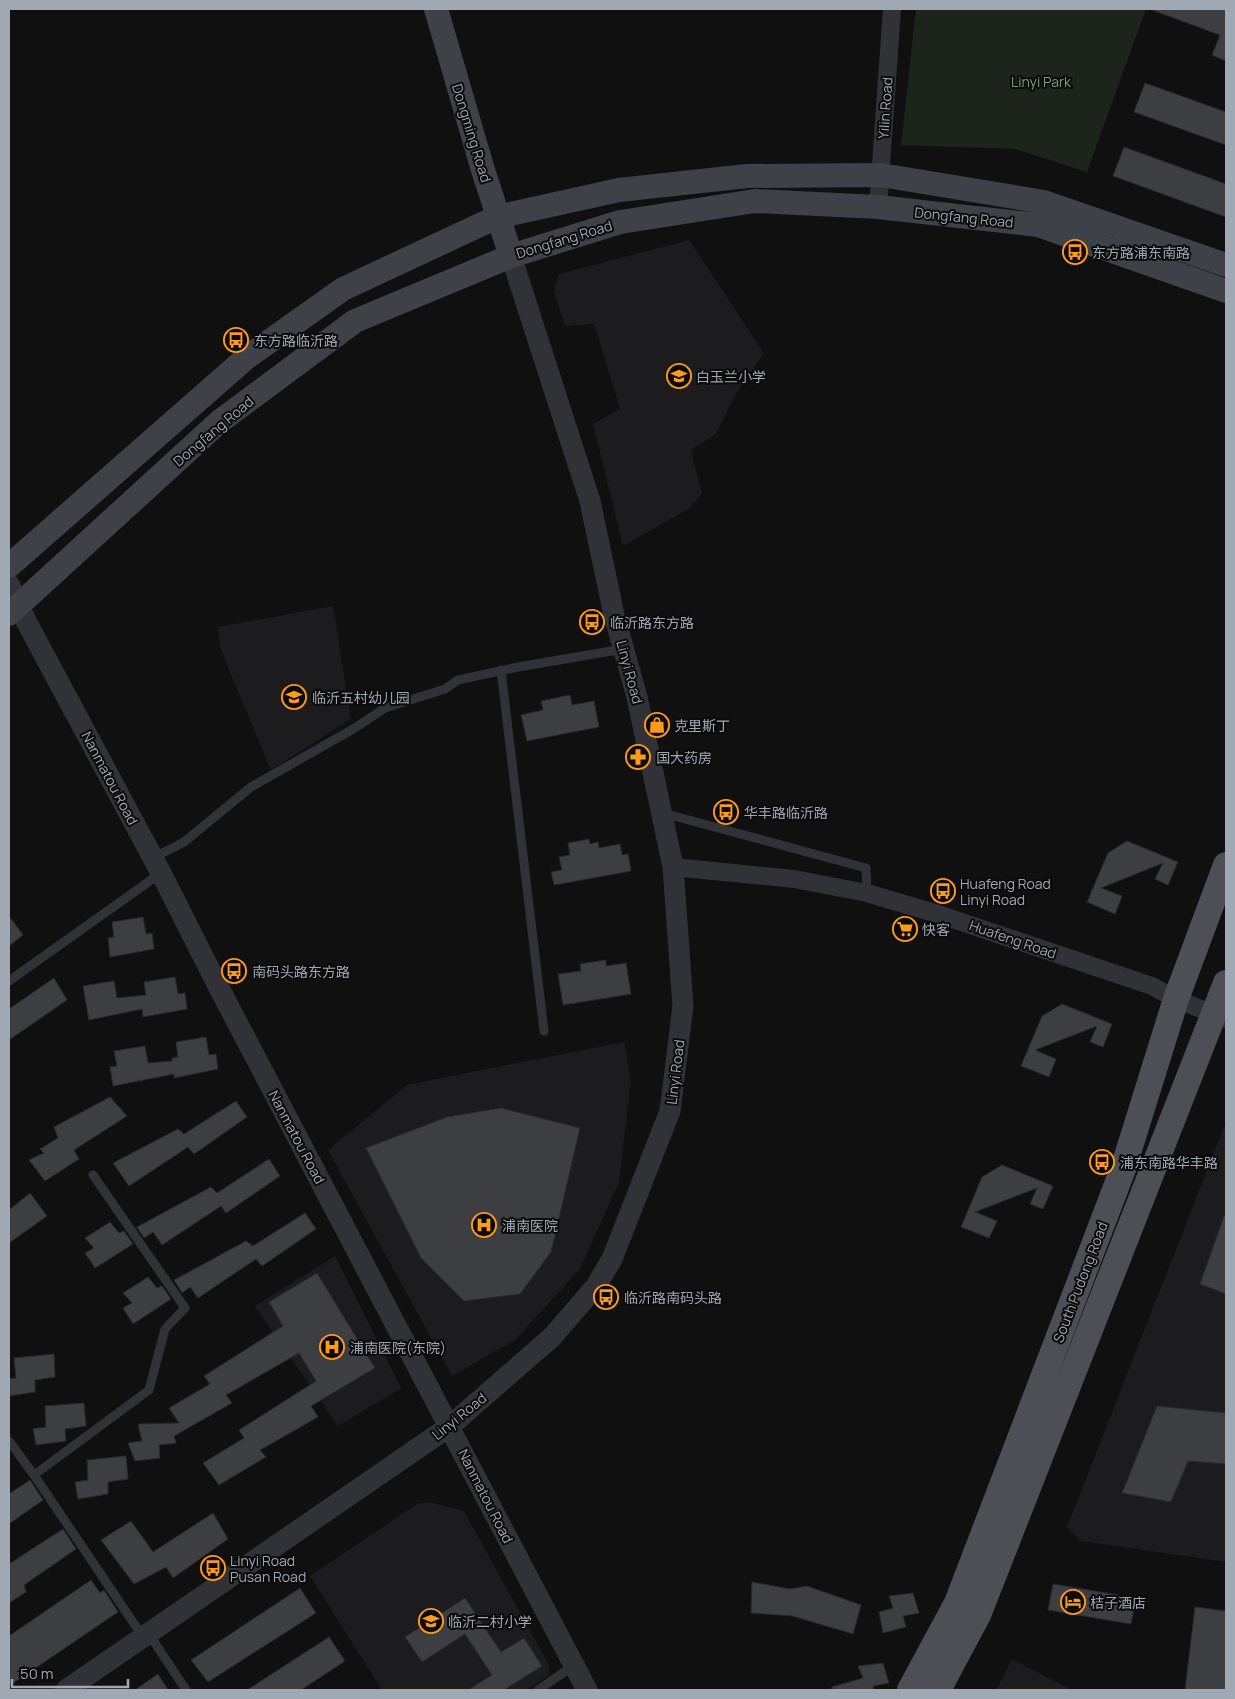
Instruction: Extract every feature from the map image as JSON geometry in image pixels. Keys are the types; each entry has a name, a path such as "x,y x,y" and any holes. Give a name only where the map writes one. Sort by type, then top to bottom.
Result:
{"main road":[{"name":"Dongming Road","path":"436,9 497,217 511,256"},
{"name":"Dongfang Road","path":"9,566 254,352 342,289 497,217 619,190 747,176 881,176 1044,202 1226,266"},
{"name":"Dongfang Road","path":"14,609 219,422 355,321 511,256 620,222 755,201 878,207 1038,225 1226,291"},
{"name":"South Pudong Road","path":"910,1690 957,1603 1123,1169 1176,999 1226,865"},
{"name":"South Pudong Road","path":"938,1690 978,1614 1123,1244 1221,1016 1226,983"}],"street":[{"name":"Yilin Road","path":"878,207 892,9"},
{"name":"Linyi Road","path":"66,1690 450,1426 552,1337 596,1286 612,1259 670,1111 683,1006 673,867 637,697 614,615 590,501 511,256"},
{"name":"Nanmatou Road","path":"9,584 14,609 26,621 157,866 586,1690"},
{"name":"Huafeng Road","path":"673,867 794,879 867,893 938,914 1152,986 1176,999 1221,1016"}],"lane":[{"path":"9,981 157,866 251,787 355,728 385,708 445,690 458,680 501,670 624,648"},
{"path":"501,670 544,1031"},
{"path":"661,812 866,868 867,893"},
{"path":"34,1475 149,1390 165,1329 185,1308 93,1175"},
{"path":"9,1441 186,1690"},
{"path":"538,1690 574,1666"}],"shaded area":[{"name":"白玉兰小学","path":"689,240 764,353 733,399 716,434 691,450 702,494 690,508 623,546 593,424 620,409 594,324 565,326 554,292 559,274"},
{"name":"临沂五村幼儿园","path":"333,606 351,719 271,770 220,646 218,627"},
{"name":"浦南医院","path":"624,1042 631,1080 619,1182 580,1269 515,1340 452,1376 328,1150 407,1085"},
{"path":"1226,1122 1226,1562 1081,1541 1067,1527"},
{"name":"浦南医院(东院)","path":"335,1256 401,1388 338,1426 255,1306"},
{"name":"临沂二村小学","path":"429,1502 464,1511 549,1665 548,1676 526,1690 382,1690 310,1576 417,1504"},
{"path":"1012,1659 1068,1688 1069,1690 996,1690"}],"green space":[{"name":"Linyi Park","path":"916,9 1146,9 1087,172 1015,149 901,145"}],"building":[{"path":"1152,9 1226,9 1226,61 1212,55 1220,35"},
{"path":"1145,83 1226,112 1226,145 1134,112"},
{"path":"1124,147 1226,184 1226,217 1113,176"},
{"path":"570,695 572,705 594,701 599,727 527,741 521,715 543,710 541,701"},
{"path":"589,839 590,844 598,842 599,848 620,844 622,855 628,854 631,871 554,885 551,872 562,870 559,857 570,855 568,843"},
{"path":"1127,841 1178,862 1168,885 1155,879 1163,863 1101,888 1122,896 1115,914 1087,902 1108,853"},
{"path":"9,916 23,935 9,946"},
{"path":"143,917 146,934 152,933 154,949 110,957 108,938 114,937 112,922"},
{"path":"606,960 606,966 626,963 631,994 563,1005 558,974 581,971 580,964"},
{"path":"175,977 178,994 185,993 187,1009 143,1017 142,1009 89,1020 83,986 114,981 117,998 146,995 144,982"},
{"path":"54,978 67,1000 9,1040 9,1009"},
{"path":"1062,1004 1112,1024 1103,1047 1090,1042 1097,1026 1035,1050 1056,1059 1049,1077 1021,1066 1042,1016"},
{"path":"206,1037 209,1055 216,1054 218,1069 174,1078 174,1074 113,1086 110,1067 117,1066 114,1051 145,1046 148,1063 172,1061 172,1058 178,1057 176,1042"},
{"path":"110,1097 127,1116 74,1150 79,1159 45,1181 29,1160 44,1153 40,1149 58,1138 54,1127"},
{"path":"236,1101 247,1117 194,1154 188,1147 129,1186 113,1163 178,1129 184,1134"},
{"path":"501,1108 580,1128 551,1252 520,1294 464,1301 421,1258 366,1148 447,1117"},
{"path":"269,1159 280,1176 226,1213 221,1206 162,1245 153,1232 144,1238 137,1227 211,1187 217,1193"},
{"path":"1002,1165 1053,1186 1043,1209 1030,1204 1037,1188 975,1212 997,1221 989,1238 961,1227 982,1177"},
{"path":"30,1193 47,1216 9,1243 9,1210"},
{"path":"305,1213 316,1229 262,1266 256,1259 198,1298 190,1287 182,1293 174,1280 246,1241 253,1246"},
{"path":"1224,1216 1226,1216 1226,1294 1200,1284"},
{"path":"110,1222 119,1233 124,1231 133,1244 95,1268 85,1253 94,1248 85,1238"},
{"path":"317,1273 375,1368 311,1406 318,1417 260,1450 266,1457 219,1485 203,1463 244,1438 239,1430 316,1381 299,1353 226,1395 232,1403 174,1436 176,1443 159,1445 160,1458 135,1461 128,1443 142,1441 138,1424 179,1423 169,1408 210,1384 204,1376 283,1326 269,1302"},
{"path":"148,1277 157,1288 162,1286 171,1299 133,1324 123,1308 132,1303 123,1293"},
{"path":"54,1354 55,1377 35,1380 35,1392 9,1396 9,1379 16,1378 14,1358"},
{"path":"84,1403 86,1426 65,1429 66,1441 36,1445 33,1429 46,1427 45,1406"},
{"path":"1157,1406 1226,1413 1226,1464 1188,1461 1171,1502 1122,1493"},
{"path":"126,1456 128,1479 108,1482 108,1494 78,1499 75,1482 88,1480 87,1460"},
{"path":"30,1480 43,1500 9,1524 9,1494"},
{"path":"213,1513 228,1539 173,1578 166,1567 134,1584 101,1540 131,1521 153,1552"},
{"path":"63,1529 76,1549 24,1585 26,1592 9,1603 9,1564"},
{"path":"91,1580 100,1593 104,1590 118,1612 9,1686 9,1636"},
{"path":"752,1582 790,1589 807,1586 861,1605 853,1634 793,1616 751,1613"},
{"path":"1053,1584 1136,1598 1131,1624 1048,1610"},
{"path":"300,1588 316,1613 208,1682 191,1660"},
{"path":"913,1593 919,1613 903,1616 906,1627 883,1633 879,1612 893,1608 889,1596"},
{"path":"465,1598 501,1652 524,1638 542,1666 504,1690 468,1690 492,1675 465,1634 422,1662 405,1637"},
{"path":"1195,1607 1226,1611 1226,1690 1185,1690"},
{"path":"329,1637 345,1661 301,1690 247,1690"},
{"path":"883,1663 889,1683 873,1686 874,1690 832,1690 832,1687 863,1678 858,1666"},
{"path":"158,1674 168,1690 135,1690"}],"place":[{"name":"东方路浦东南路","path":"1075,252"},
{"name":"东方路临沂路","path":"236,340"},
{"name":"白玉兰小学","path":"679,376"},
{"name":"临沂路东方路","path":"592,622"},
{"name":"临沂五村幼儿园","path":"294,697"},
{"name":"克里斯丁","path":"657,725"},
{"name":"国大药房","path":"638,757"},
{"name":"华丰路临沂路","path":"726,812"},
{"name":"Huafeng Road Linyi Road","path":"943,891"},
{"name":"快客","path":"905,929"},
{"name":"南码头路东方路","path":"234,971"},
{"name":"浦东南路华丰路","path":"1102,1162"},
{"name":"浦南医院","path":"484,1225"},
{"name":"临沂路南码头路","path":"606,1297"},
{"name":"浦南医院(东院)","path":"332,1347"},
{"name":"Linyi Road Pusan Road","path":"213,1568"},
{"name":"桔子酒店","path":"1073,1602"},
{"name":"临沂二村小学","path":"431,1621"}]}
